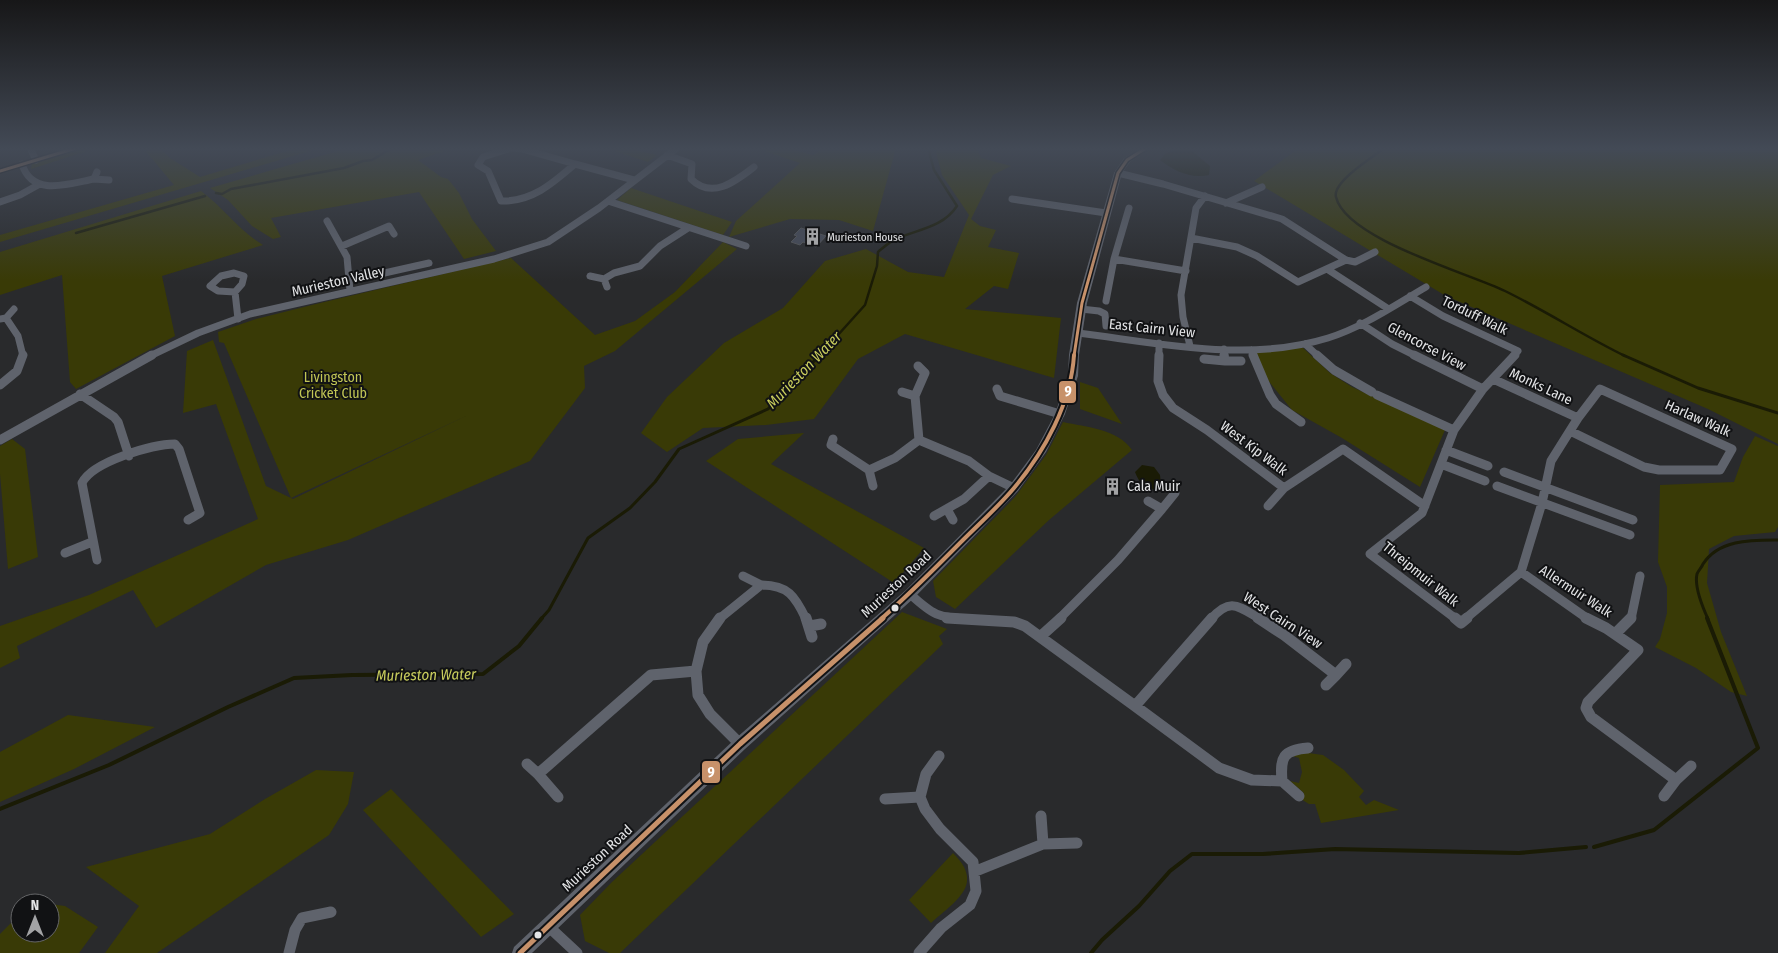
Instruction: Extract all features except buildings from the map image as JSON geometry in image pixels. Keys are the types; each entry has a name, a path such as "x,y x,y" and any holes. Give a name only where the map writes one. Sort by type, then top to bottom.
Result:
{"street":[{"path":"0,202 25,192"},
{"path":"497,192 501,201 512,202 524,200 535,192"},
{"name":"Murieston Valley","path":"0,440 164,348 198,333 238,319 528,250 558,237 619,192"},
{"name":"Murieston Road","path":"520,953 740,744 910,594 1014,488 1040,452 1060,414 1073,376 1081,309 1112,192"},
{"path":"1192,192 1282,220 1346,260 1355,262 1375,252"},
{"path":"1226,203 1250,192"},
{"path":"1190,346 1183,317 1181,295 1196,208 1205,196"},
{"path":"1012,199 1020,203 1106,213"},
{"path":"608,201 746,246"},
{"path":"1106,301 1114,259 1129,208"},
{"path":"327,221 347,257 350,291"},
{"path":"342,246 387,223 394,234"},
{"path":"590,276 604,279 614,273 640,266 660,246 688,228"},
{"path":"1191,238 1238,247 1257,256 1298,282 1346,260"},
{"path":"1114,259 1186,271"},
{"path":"348,277 362,274 371,276 429,263"},
{"path":"1327,269 1387,308"},
{"path":"604,279 607,287"},
{"name":"East Cairn View","path":"1078,333 1224,349 1279,348 1328,338 1426,288"},
{"path":"235,292 238,319"},
{"name":"Torduff Walk","path":"1410,296 1443,316 1518,350 1483,389 1454,430 1425,506"},
{"path":"1081,309 1099,311 1105,314 1106,326"},
{"path":"0,385 13,377 20,367 24,351 17,329 3,318 14,310"},
{"name":"Glencorse View","path":"1360,323 1392,344 1483,389"},
{"name":"West Kip Walk","path":"1159,342 1158,381 1162,395 1173,408 1207,430 1284,488 1343,449 1425,506"},
{"path":"1305,344 1334,370 1375,394 1454,430"},
{"path":"1224,349 1225,361"},
{"path":"1251,350 1270,395 1276,404 1301,422"},
{"path":"1204,359 1241,361"},
{"path":"918,366 929,373 914,396 919,440"},
{"name":"Monks Lane","path":"1493,379 1578,418"},
{"name":"Harlaw Walk","path":"1570,432 1644,467 1659,470 1720,470 1732,448 1600,389 1578,418"},
{"path":"902,392 914,396"},
{"path":"80,394 114,417 118,422 129,456"},
{"path":"996,395 1060,414"},
{"path":"1521,572 1542,503 1551,461 1578,418"},
{"path":"870,470 895,458 919,440"},
{"path":"919,440 969,461 989,476 1014,488"},
{"path":"96,560 82,483 90,472 161,444 176,444 200,512 188,520"},
{"path":"830,444 870,470 873,486"},
{"path":"1446,450 1488,466"},
{"path":"1441,464 1485,481"},
{"path":"1504,472 1634,520"},
{"path":"934,516 951,515 989,476"},
{"path":"1497,486 1630,535"},
{"path":"1268,506 1284,488"},
{"path":"1041,636 1073,607 1118,560 1175,493"},
{"path":"1148,500 1162,509"},
{"name":"Threipmuir Walk","path":"1425,506 1422,513 1370,554 1461,622 1521,572"},
{"path":"65,553 92,542"},
{"name":"Allermuir Walk","path":"1521,572 1593,623 1615,634 1638,650 1588,702 1586,708 1591,717 1676,780"},
{"path":"742,576 761,584 786,589 810,626 812,637"},
{"name":"Allermuir Walk","path":"1615,634 1631,620 1640,576"},
{"path":"740,744 710,714 698,695 697,653 704,636 723,615 761,584"},
{"path":"910,594 927,610 943,618 1014,622 1041,636 1219,768 1252,780 1282,781 1299,796"},
{"name":"West Cairn View","path":"1135,706 1225,604 1240,607 1277,631 1336,675"},
{"path":"810,626 821,624"},
{"path":"1326,685 1346,664"},
{"path":"538,774 651,675 696,670"},
{"path":"1282,781 1281,762 1284,754 1294,748 1308,748"},
{"path":"919,953 942,928 970,905 976,891 976,871 973,862 940,829 925,809 920,797 926,774 939,756"},
{"path":"527,764 558,797"},
{"path":"1664,796 1676,780 1691,766"},
{"path":"885,799 920,797"},
{"path":"1041,816 1043,844"},
{"path":"976,871 1043,844 1078,843"},
{"path":"289,953 295,930 302,918 331,912"},
{"path":"548,926 577,953"}],"green space":[{"path":"148,192 169,192 0,242 0,235"},
{"path":"196,192 203,192 246,233 263,245 162,276 175,336 76,389 70,382 62,275 0,295 0,252"},
{"path":"217,192 416,192 271,218 281,237 273,239 252,226 228,200"},
{"path":"419,192 459,192 472,219 496,251 464,259"},
{"path":"626,192 644,192 732,222 723,235 617,200"},
{"path":"767,192 884,192 873,231 839,220 790,219 729,237 736,221"},
{"path":"954,192 984,192 971,219 980,226 996,230 988,247 1019,253 1008,289 994,286 965,309 1061,318 1054,378 905,334 858,359 814,419 766,425 703,428 667,452 641,433 667,397 724,343 783,308 825,261 866,249 908,272 944,277 969,215"},
{"path":"1273,192 1778,192 1778,444 1708,409 1446,296"},
{"name":"Livingston Cricket Club","path":"723,242 737,249 615,351 584,366 585,388 530,461 348,540 266,565 156,628 133,590 17,646 20,658 0,668 0,626 89,595 258,519 216,404 183,413 187,351 213,340 266,486 293,499 468,415 291,498 224,343 219,342 218,332 256,319 511,258 595,335 635,321 675,292"},
{"path":"1302,347 1330,373 1352,387 1445,430 1420,487 1342,438 1292,410 1267,379 1254,352"},
{"path":"1080,382 1098,388 1122,424 1080,409"},
{"path":"1063,422 1110,433 1119,437 1132,450 1049,520 955,609 936,597 933,581 1015,497 1046,455"},
{"path":"804,433 771,464 924,548 894,583 706,461 738,439"},
{"path":"1755,436 1778,446 1778,527 1775,532 1734,536 1709,549 1707,583 1721,632 1747,696 1731,692 1696,668 1655,647 1660,639 1667,613 1667,587 1658,562 1660,485 1734,482 1743,457"},
{"path":"12,439 25,449 38,557 8,569 0,474 0,446"},
{"path":"902,612 947,629 939,636 943,644 620,953 609,953 585,941 580,915 612,882"},
{"path":"68,715 155,727 74,769 0,802 0,752"},
{"path":"1301,752 1323,755 1344,770 1364,791 1359,797 1366,805 1374,800 1399,810 1321,823 1315,804 1309,804 1301,799 1304,793 1290,781 1299,783 1302,772 1299,758 1289,755"},
{"path":"316,770 354,772 348,804 329,835 157,953 105,953 139,906 86,867 210,834 265,799"},
{"path":"391,789 514,914 481,937 363,810"},
{"path":"953,853 967,874 967,884 957,900 931,923 909,900"},
{"path":"60,905 65,906 98,927 79,953 0,953 0,934 10,924 10,943 60,943"}],"shaded area":[{"path":"1142,465 1154,467 1160,475 1161,485 1157,490 1149,488 1138,479 1135,472"}],"waterway":[{"path":"216,193 225,192"},
{"name":"Murieston Water","path":"819,356 865,305 877,266 878,252 895,239 945,219 957,206 948,192"},
{"path":"1337,192 1336,197 1345,212 1361,227 1410,253 1505,291 1624,355"},
{"path":"76,233 205,196"},
{"name":"Murieston Water","path":"541,619 549,610 588,538 630,508 655,482 679,449 768,409 820,355"},
{"path":"1624,355 1698,388 1778,413"},
{"path":"1708,619 1696,579 1703,564 1710,556 1727,545 1747,541 1778,540"},
{"name":"Murieston Water","path":"0,809 109,765 228,707 294,678 352,675 483,674 519,646 542,618"},
{"path":"1594,847 1654,830 1758,748 1707,618"},
{"path":"1091,953 1102,940 1139,906 1170,871 1192,854 1263,854 1335,849 1519,853 1586,847"}],"transit line":[{"name":"9","path":"520,953 740,744 910,594 1014,488 1040,452 1060,414 1073,376 1074,355 1082,303 1113,192"}],"place":[{"name":"Murieston House","path":"813,237"},
{"name":"Cala Muir","path":"1113,486"}]}
